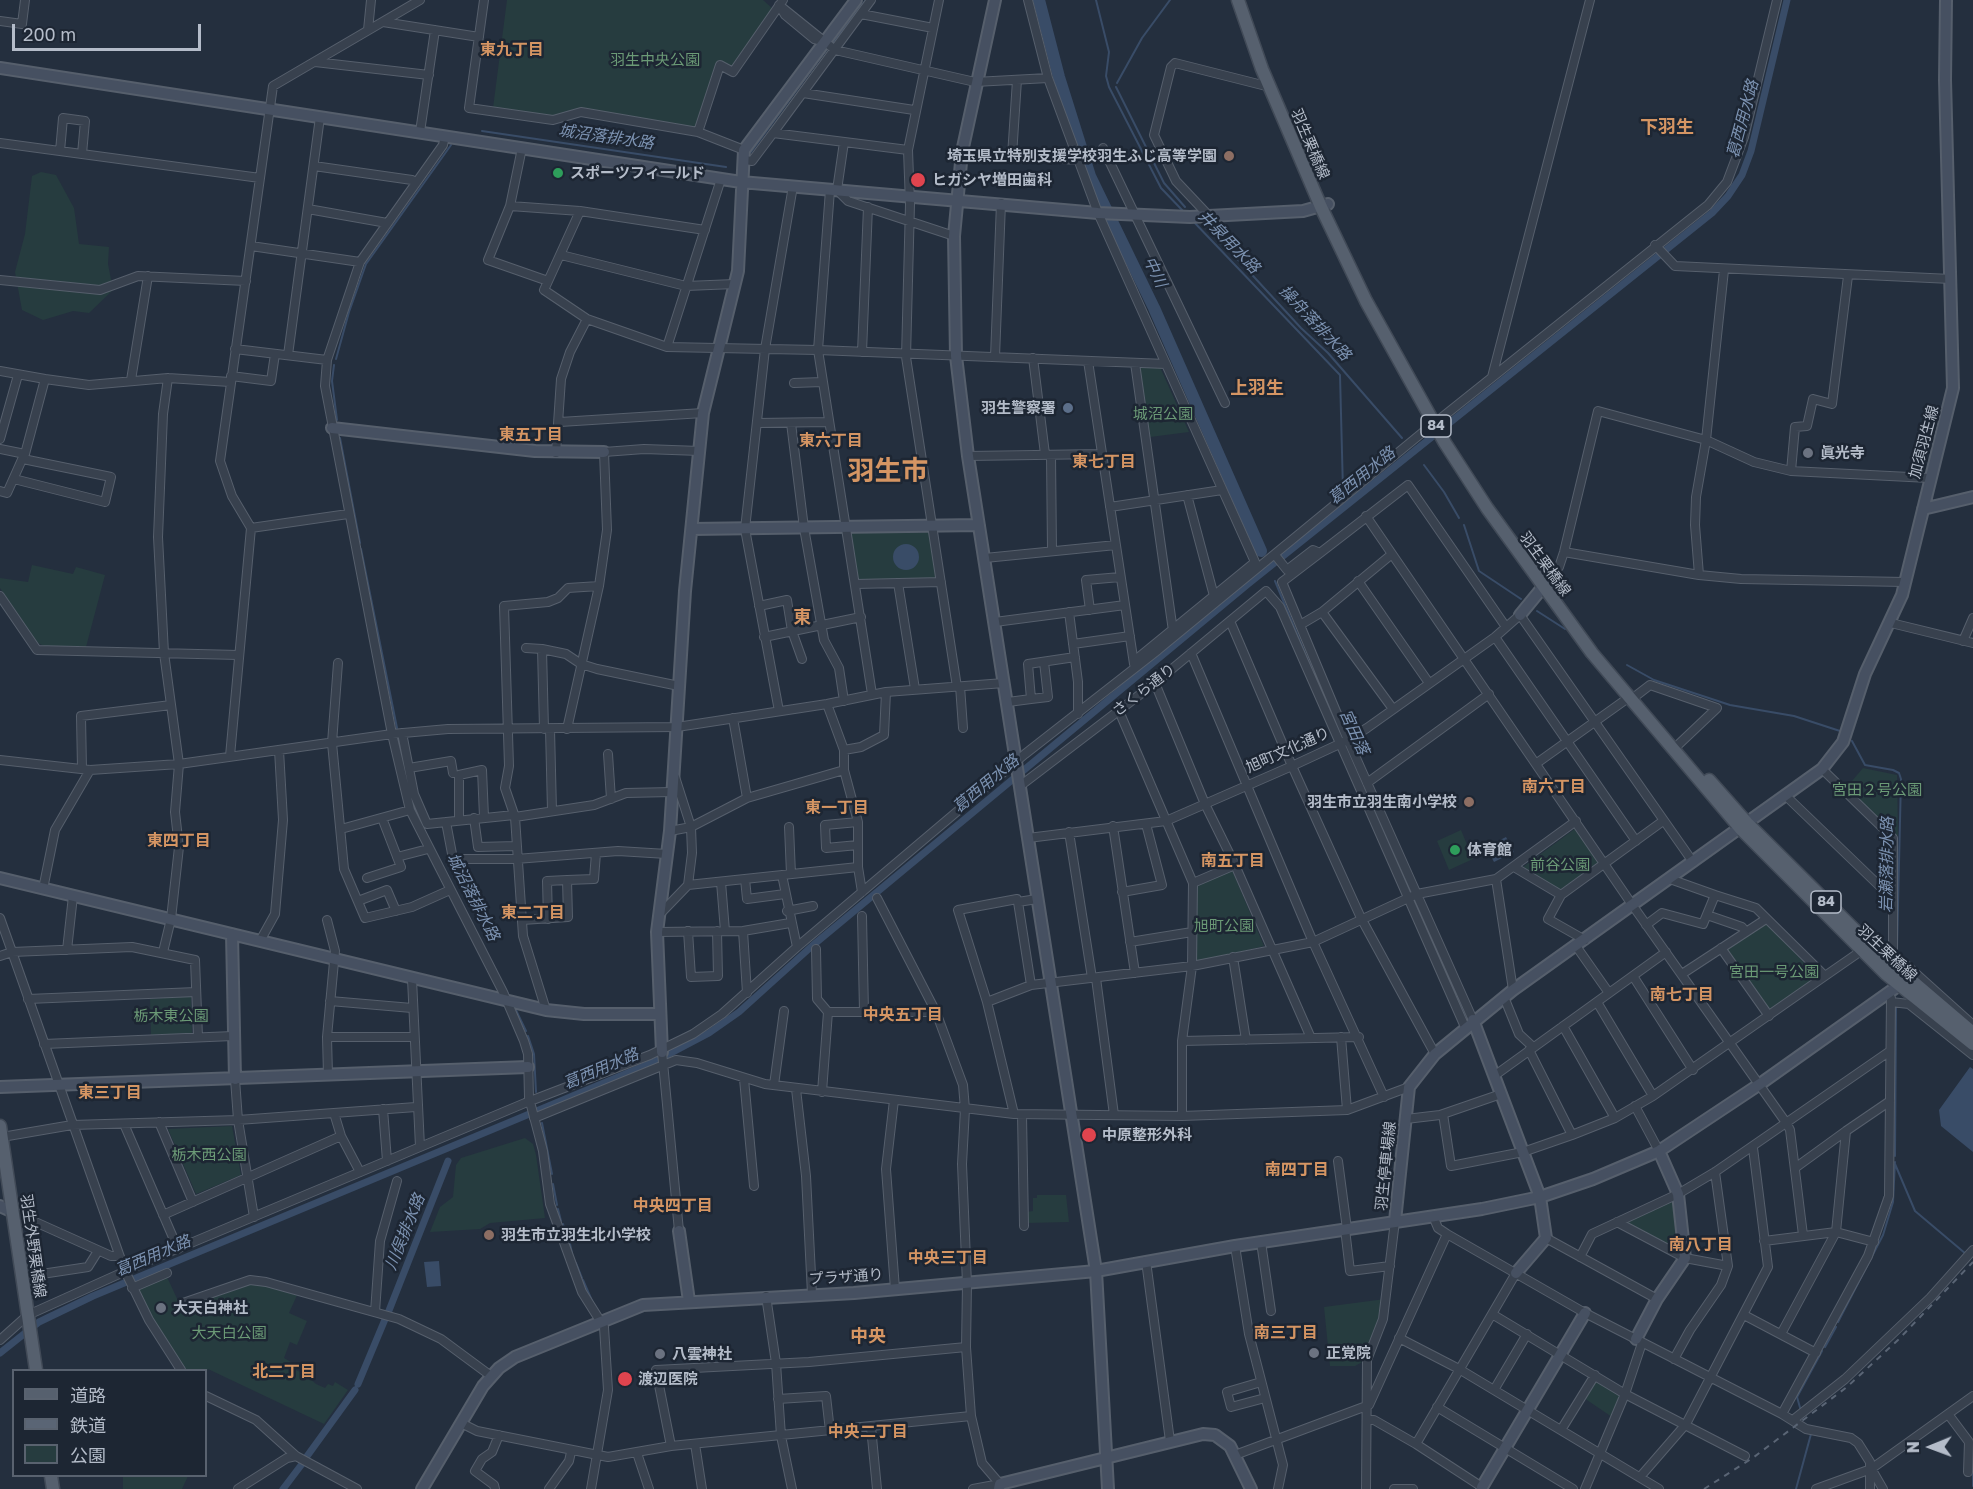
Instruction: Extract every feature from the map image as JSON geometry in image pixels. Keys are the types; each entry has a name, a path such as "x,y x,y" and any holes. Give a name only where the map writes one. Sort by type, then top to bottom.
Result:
{"main road":[{"name":"羽生栗橋線","path":"1239,0 1270,87 1366,301 1437,421 1545,584 1633,697 1743,825 1861,951 1907,980 1973,1033"},
{"name":"羽生栗橋線","path":"1246,0 1324,206"},
{"name":"羽生栗橋線","path":"1633,697 1679,744 1743,825 1973,1044"},
{"name":"羽生外野栗橋線","path":"1,1132 36,1369"}],"street":[{"path":"0,21 22,24 25,0"},
{"path":"368,30 371,0"},
{"path":"230,756 251,528 232,496 220,461 273,86 420,0"},
{"path":"484,0 469,108 553,120 581,112 698,132 752,161 872,0"},
{"path":"689,1301 669,1149 657,932 670,831 679,686 703,413 735,285 744,155 823,41 856,0"},
{"path":"939,0 908,150 910,220 906,354 963,728"},
{"path":"995,0 975,82 962,152 954,236 956,356 968,456 1096,1271 1108,1489"},
{"path":"0,1340 28,1317 178,1250 420,1147 662,1051 693,1034 747,993 862,892 1019,775 1078,714 1255,562 1098,213 1048,78 1028,0"},
{"path":"1492,377 1590,0"},
{"path":"1135,664 1275,555 1655,245 1708,206 1727,182 1744,137 1777,0"},
{"name":"加須羽生線","path":"1743,825 1822,769 1843,742 1866,674 1891,623 1905,582 1953,388 1945,80 1946,0"},
{"path":"698,132 720,65 733,72 779,2"},
{"path":"779,2 785,15 814,39 823,41 835,50 975,82 1048,78"},
{"path":"861,14 933,28"},
{"path":"383,22 479,37"},
{"path":"420,132 435,30"},
{"path":"315,62 429,75"},
{"path":"1210,216 1176,181 1154,135 1171,67 1175,63 1270,87"},
{"path":"0,68 741,182 1098,213 1256,215 1324,206"},
{"path":"1012,156 1017,80"},
{"path":"803,93 915,110"},
{"path":"288,355 320,117"},
{"path":"60,151 63,118 85,121 82,154"},
{"path":"773,133 908,150"},
{"path":"445,136 443,145 360,262 327,360 325,386 392,734 410,810 503,992 524,1041 530,1103 543,1150 550,1204 582,1292 601,1321 605,1334 608,1382 591,1489"},
{"path":"844,142 833,190 818,350 872,694"},
{"path":"0,143 260,178"},
{"path":"522,148 510,206 488,260 548,281"},
{"path":"1102,148 1225,403"},
{"path":"962,152 1077,160"},
{"path":"314,166 412,180 416,183"},
{"path":"667,347 721,179"},
{"path":"779,711 745,529 765,349 794,186"},
{"path":"833,190 848,201 954,236"},
{"path":"995,357 1001,203"},
{"path":"510,206 580,211 705,230"},
{"path":"862,352 868,207"},
{"path":"308,209 387,223"},
{"path":"580,211 544,290 587,319 667,347 818,350 1166,364"},
{"path":"1655,245 1676,266 1848,276 1951,279"},
{"path":"251,246 360,262"},
{"path":"561,255 687,286 735,285"},
{"path":"1699,575 1695,525 1696,497 1706,440 1724,270"},
{"path":"0,280 100,290 138,276 246,281"},
{"path":"131,380 148,276"},
{"path":"1791,471 1795,427 1807,426 1813,399 1832,404 1848,276"},
{"path":"556,453 560,422 561,379 570,352 587,319"},
{"path":"235,349 327,360"},
{"path":"0,372 88,385 168,378 271,381 275,354"},
{"path":"1033,358 1048,455 1052,551"},
{"path":"1088,361 1135,664"},
{"path":"1135,363 1173,631"},
{"path":"0,439 18,375"},
{"path":"163,952 171,919 179,847 175,812 179,764 164,653 158,537 163,414 168,378"},
{"path":"0,490 7,493 24,457 45,380"},
{"path":"794,383 822,382"},
{"path":"1545,584 1559,567 1564,552 1598,411 1706,440 1754,462 1791,471 1929,478"},
{"path":"560,422 703,413"},
{"path":"757,423 829,422"},
{"path":"791,423 804,528 821,625 824,640 839,668 844,701"},
{"path":"332,428 556,453 604,453 644,449 699,451"},
{"path":"0,449 24,457 111,477 105,502 14,478"},
{"path":"567,729 599,586 607,530 604,453"},
{"path":"968,456 1102,454"},
{"path":"1469,1024 1417,894 1348,740 1282,582 1408,485 1506,627"},
{"path":"1110,507 1222,490"},
{"path":"1187,495 1214,596"},
{"path":"1923,508 1973,497"},
{"path":"251,528 348,514"},
{"path":"1366,516 1537,763 1632,906 1787,1124 1790,1130 1803,1235"},
{"path":"692,529 979,525"},
{"path":"985,558 1116,545"},
{"path":"1275,555 1287,570 1313,550 1320,553"},
{"path":"1564,552 1699,575 1741,579 1905,582"},
{"path":"1300,625 1322,612 1392,554"},
{"path":"1090,610 1086,580 1120,577"},
{"path":"1358,581 1429,683"},
{"path":"855,584 941,582"},
{"path":"898,583 915,689"},
{"name":"旭町文化通り","path":"1028,838 1166,820 1348,740 1495,637 1520,615 1545,584"},
{"path":"546,1010 523,936 514,816 506,788 508,766 504,606 548,602 558,598 568,588 599,586"},
{"name":"さくら通り","path":"1019,775 1119,711 1266,591 1280,607 1339,744"},
{"path":"0,596 37,650 238,655"},
{"path":"759,606 787,600 792,631 802,659"},
{"path":"995,622 1125,605"},
{"path":"1069,612 1078,681 1078,714"},
{"path":"1322,612 1393,710"},
{"path":"1520,615 1693,862"},
{"path":"764,637 861,617"},
{"path":"1963,641 1973,618"},
{"path":"1230,621 1361,918 1435,1054"},
{"path":"1891,623 1973,643"},
{"path":"1073,644 1130,636"},
{"path":"1495,637 1636,841"},
{"path":"526,648 566,654 581,664 679,686"},
{"path":"542,649 552,811"},
{"path":"1191,653 1313,942 1359,1037 1384,1097"},
{"path":"1031,699 1028,664 1075,657"},
{"path":"1008,702 1048,697 1044,662"},
{"path":"338,663 332,742 340,829 345,868 365,918 412,907 450,890"},
{"path":"0,760 86,770 179,764 402,733 506,728 677,727 827,704 886,692 1004,682"},
{"path":"1155,683 1205,804 1235,865 1311,1038"},
{"path":"1537,763 1650,685 1717,708 1679,744"},
{"path":"844,750 861,747 884,735 886,692"},
{"path":"1367,783 1489,694"},
{"path":"827,704 844,750 844,770 858,822 858,867 862,892"},
{"path":"43,889 55,830 86,770 81,716 171,705"},
{"path":"1119,711 1193,883 1192,966 1182,1041 1182,1116"},
{"path":"733,718 747,798"},
{"path":"402,733 414,794 427,824 514,816 594,805 626,794 672,792"},
{"path":"1339,744 1406,898 1494,1076 1539,1197 1546,1238"},
{"path":"260,941 275,914 283,820 279,750"},
{"path":"608,754 611,799"},
{"path":"409,768 451,761 453,773"},
{"path":"1822,769 1893,838 1892,951 1907,980 1973,1024"},
{"path":"459,820 459,775 482,770 484,817"},
{"path":"670,831 691,826 747,798 844,770"},
{"path":"658,916 688,885 692,853 691,826 674,772"},
{"path":"1786,796 1892,898"},
{"path":"340,829 410,810"},
{"path":"367,878 401,867 382,818"},
{"path":"474,818 478,847 516,846"},
{"path":"987,1002 1031,985 1192,966 1271,948 1313,942 1417,894 1496,879 1576,821"},
{"path":"1609,993 1581,943 1548,919 1561,895 1663,821"},
{"path":"446,822 453,859 516,859 618,851 667,854"},
{"path":"858,822 825,825 826,848 858,845"},
{"path":"1122,892 1162,885 1146,824"},
{"path":"534,1117 676,1060 697,1063 744,1079 796,1089 965,1110 1018,1114 1182,1116 1347,1110 1409,1087 1435,1054 1508,993 1743,825"},
{"path":"1113,826 1135,973"},
{"path":"789,827 791,874"},
{"path":"1069,832 1114,1115"},
{"path":"397,858 428,849"},
{"path":"548,919 547,881 594,879 596,853"},
{"path":"1193,883 1235,865"},
{"path":"688,885 858,867"},
{"path":"1514,867 1561,895"},
{"path":"782,875 787,911 797,947"},
{"path":"0,878 335,961 546,1010 584,1014 660,1014"},
{"path":"744,879 747,899 785,894"},
{"path":"1496,879 1508,993 1519,1034 1531,1049 1572,1135"},
{"path":"1670,879 1756,908 1825,976"},
{"path":"522,920 568,917 567,880"},
{"path":"688,931 691,977 718,976 721,882"},
{"path":"358,901 387,890 396,911"},
{"path":"1646,925 1662,913 1703,924 1715,895"},
{"path":"67,950 73,896"},
{"path":"878,898 936,1012 963,1085 965,1110 962,1164 968,1284 966,1347 971,1416 982,1463 1000,1487"},
{"path":"1024,1226 1018,1114 987,1002 958,910 1017,899 1018,902 1037,899"},
{"path":"1018,902 1031,985"},
{"path":"787,911 813,906"},
{"path":"1707,915 1742,927 1746,932"},
{"path":"862,916 864,1012"},
{"path":"0,918 119,1256 132,1287 180,1369"},
{"path":"1682,974 1766,919"},
{"path":"327,920 335,961 327,1037 328,1075"},
{"path":"657,932 743,931 790,924"},
{"path":"743,931 747,993"},
{"path":"1130,942 1192,932"},
{"path":"232,934 233,1036 238,1120 254,1217"},
{"path":"0,956 12,952 132,947 195,960 198,1037"},
{"path":"1721,948 1769,1016"},
{"path":"816,949 817,999 828,1012 822,1092"},
{"path":"1443,1114 1451,1166 1522,1152 1572,1135 1615,1118 1653,1096 1731,1044 1861,951"},
{"path":"1494,1076 1666,952"},
{"path":"1233,957 1246,1040"},
{"path":"1633,976 1693,1070"},
{"path":"412,979 414,1071 420,1147"},
{"path":"1366,1489 1369,1405 1367,1360 1383,1319 1395,1221 1482,1209 1539,1197 1593,1179 1659,1151 1889,997 1907,980"},
{"path":"28,999 196,992"},
{"path":"1782,1414 1874,1242 1889,1192 1889,997"},
{"path":"1889,997 1909,1004 1973,1055"},
{"path":"330,1000 412,1008"},
{"path":"1597,1002 1653,1096"},
{"path":"774,1085 784,1011"},
{"path":"828,1012 936,1012"},
{"path":"1563,1026 1615,1118"},
{"path":"44,1044 233,1036"},
{"path":"327,1037 413,1037"},
{"path":"1341,1037 1347,1110"},
{"path":"1182,1041 1359,1037"},
{"path":"1580,1257 1592,1234 1678,1194 1715,1172 1753,1148 1890,1051"},
{"path":"0,1087 528,1067"},
{"path":"744,1079 754,1186"},
{"name":"羽生停車場線","path":"1096,1271 1395,1221 1409,1087"},
{"path":"796,1089 806,1176 812,1294"},
{"path":"1406,1119 1443,1114 1501,1094"},
{"path":"894,1100 886,1169 896,1289"},
{"path":"1795,1168 1890,1101"},
{"path":"1585,1489 1625,1394 1639,1341 1657,1299 1685,1258 1678,1194 1659,1151 1635,1106"},
{"path":"1,1132 72,1125 238,1120 416,1107"},
{"path":"383,1109 387,1161"},
{"path":"334,1113 341,1136 360,1172"},
{"path":"159,1122 193,1202"},
{"path":"123,1124 178,1250"},
{"path":"1781,1334 1836,1232 1846,1131"},
{"path":"163,1215 341,1136"},
{"path":"1640,1477 1686,1424 1768,1268 1753,1148"},
{"path":"1338,1161 1350,1271 1390,1266"},
{"path":"1674,1359 1690,1330 1721,1285 1728,1266 1715,1172"},
{"path":"375,1312 380,1241 397,1181"},
{"path":"0,1206 98,1251 119,1256"},
{"path":"1433,1216 1438,1228 1447,1234 1585,1313 1782,1414 1809,1431 1851,1438 1864,1450 1871,1469 1883,1489"},
{"path":"1617,1222 1685,1258 1728,1266"},
{"path":"1764,1241 1836,1232 1874,1242"},
{"path":"1235,1455 1275,1438 1369,1405 1447,1234"},
{"path":"1546,1238 1657,1299"},
{"path":"1416,1444 1516,1273 1546,1238"},
{"path":"1261,1242 1271,1311"},
{"path":"1235,1246 1248,1334 1282,1465 1278,1489"},
{"path":"1793,1420 1845,1379 1930,1298 1973,1250"},
{"path":"22,1277 88,1267 98,1251"},
{"path":"1146,1261 1170,1441"},
{"name":"プラザ通り","path":"422,1489 491,1376 515,1357 643,1305 968,1284 1096,1271"},
{"path":"132,1287 167,1273"},
{"path":"183,1303 255,1279 399,1319 441,1339 491,1376"},
{"path":"766,1296 776,1363 781,1436 792,1489"},
{"path":"1368,1420 1374,1420 1416,1444 1482,1487 1585,1313"},
{"path":"1492,1314 1562,1354 1625,1394 1745,1456"},
{"path":"1744,1315 1816,1353"},
{"path":"1494,1390 1527,1334"},
{"path":"1399,1338 1459,1369 1659,1489"},
{"path":"671,1446 657,1370 776,1363 966,1347"},
{"path":"1561,1430 1595,1375"},
{"path":"1261,1382 1227,1392 1231,1407 1265,1398"},
{"path":"207,1396 256,1420 300,1459 357,1489"},
{"path":"778,1399 826,1396 830,1431"},
{"path":"1816,1489 1871,1469 1973,1396"},
{"path":"1437,1407 1573,1489"},
{"path":"1948,1414 1969,1442 1968,1472"},
{"path":"461,1423 477,1431 596,1456 637,1453 671,1446 971,1416"},
{"path":"871,1426 877,1489"},
{"path":"973,1489 1000,1487 1203,1434 1215,1435 1230,1446 1251,1489"},
{"path":"495,1489 494,1485 475,1471 481,1460 492,1452 498,1435"},
{"path":"695,1444 702,1489"},
{"path":"549,1489 568,1461 571,1452"},
{"path":"637,1453 649,1489"},
{"path":"238,1489 287,1458 300,1459"},
{"path":"1870,1489 1871,1469"},
{"path":"1394,1489 1413,1489"}],"green space":[{"name":"羽生中央公園","path":"507,0 763,0 773,9 732,68 719,60 695,129 581,110 553,116 493,108"},
{"path":"41,172 56,175 74,208 79,244 109,247 108,264 113,290 89,313 73,311 43,320 22,310 15,272 25,234 32,176"},
{"name":"城沼公園","path":"1139,367 1160,367 1189,432 1150,437"},
{"path":"915,531 930,533 936,578 858,582 849,533 910,533"},
{"path":"32,565 73,574 76,567 105,575 86,647 44,646 38,643 0,588 0,578 28,582"},
{"name":"宮田２号公園","path":"1863,768 1897,775 1898,836 1846,788"},
{"name":"前谷公園","path":"1576,828 1600,861 1560,890 1523,867"},
{"name":"体育館","path":"1461,830 1473,859 1449,870 1437,841"},
{"name":"旭町公園","path":"1232,870 1264,946 1195,963 1196,887"},
{"name":"宮田一号公園","path":"1765,922 1819,978 1770,1013 1725,950"},
{"name":"栃木東公園","path":"191,996 192,1033 151,1035 150,999"},
{"name":"栃木西公園","path":"232,1126 241,1175 196,1194 168,1129"},
{"path":"525,1138 533,1144 536,1155 545,1218 490,1223 480,1229 430,1232 440,1207 453,1197 456,1165 461,1158"},
{"path":"1037,1195 1066,1195 1069,1222 1026,1223 1026,1212 1033,1211 1033,1198 1037,1198"},
{"path":"1677,1197 1681,1251 1679,1253 1622,1222"},
{"name":"大天白公園","path":"167,1277 180,1305 255,1281 298,1293 289,1313 307,1321 297,1345 290,1342 284,1358 291,1362 289,1367 305,1374 316,1384 325,1388 328,1384 333,1386 335,1382 348,1390 324,1424 208,1369 207,1371 207,1369 182,1369 152,1319 137,1288"},
{"path":"1385,1299 1381,1319 1364,1361 1355,1366 1330,1366 1324,1307"},
{"path":"1596,1380 1621,1396 1612,1417 1584,1398"},
{"path":"123,1477 188,1477 182,1489 123,1489"}],"water":[{"path":"906,544 915,548 919,557 915,566 906,570 897,566 893,557 897,548"},
{"path":"1506,837 1514,852 1494,862 1486,847"},
{"path":"1970,1067 1973,1069 1973,1152 1941,1126 1939,1110"},
{"path":"439,1261 441,1286 427,1287 424,1262"}],"waterway":[{"name":"城沼落排水路","path":"832,44 866,0"},
{"name":"中川","path":"1039,0 1059,77 1090,176 1154,308 1261,551"},
{"name":"井泉用水路","path":"1096,0 1109,52 1106,76 1109,87 1161,188 1184,212"},
{"name":"操舟落排水路","path":"1117,83 1142,38 1170,0"},
{"name":"葛西用水路","path":"0,1353 39,1322 93,1296 654,1062 709,1033 739,1012 812,946 1248,584 1712,213 1728,196 1742,175 1751,151 1787,0"},
{"name":"城沼落排水路","path":"751,152 827,49"},
{"name":"操舟落排水路","path":"1116,87 1164,183 1185,207"},
{"name":"城沼落排水路","path":"482,131 726,167"},
{"name":"城沼落排水路","path":"336,359 366,264 451,145"},
{"name":"井泉用水路","path":"1192,220 1340,375 1343,491"},
{"name":"操舟落排水路","path":"1208,227 1301,328 1328,353 1402,438"},
{"name":"城沼落排水路","path":"334,365 332,381 337,420"},
{"name":"城沼落排水路","path":"340,438 360,543"},
{"name":"岩瀬落排水路","path":"1424,465 1444,492 1459,518"},
{"name":"岩瀬落排水路","path":"1464,525 1479,571 1521,599"},
{"name":"城沼落排水路","path":"361,549 397,728"},
{"name":"宮田落","path":"1275,581 1311,668"},
{"name":"岩瀬落排水路","path":"1537,611 1565,629"},
{"name":"岩瀬落排水路","path":"1627,665 1654,680 1730,705 1794,716 1840,731"},
{"name":"城沼落排水路","path":"398,737 407,778"},
{"name":"岩瀬落排水路","path":"1852,741 1865,765 1893,770 1899,773 1901,779 1897,948"},
{"name":"宮田落","path":"1366,794 1410,893"},
{"name":"城沼落排水路","path":"412,798 415,807"},
{"name":"城沼落排水路","path":"415,809 420,822"},
{"name":"城沼落排水路","path":"491,961 509,996"},
{"name":"城沼落排水路","path":"514,1006 526,1031"},
{"name":"岩瀬落排水路","path":"1895,1156 1896,1008"},
{"name":"城沼落排水路","path":"528,1036 534,1054 536,1092"},
{"name":"城沼落排水路","path":"542,1123 552,1174"},
{"name":"川俣排水路","path":"388,1313 448,1161"},
{"name":"岩瀬落排水路","path":"1838,1322 1883,1235 1893,1202 1895,1162"},
{"path":"1895,1164 1915,1211 1966,1254"},
{"name":"城沼落排水路","path":"553,1184 557,1205"},
{"name":"城沼落排水路","path":"558,1209 561,1221"},
{"name":"城沼落排水路","path":"563,1224 569,1241"},
{"name":"城沼落排水路","path":"570,1244 572,1253"},
{"name":"城沼落排水路","path":"576,1263 582,1278"},
{"name":"城沼落排水路","path":"583,1280 593,1303"},
{"name":"川俣排水路","path":"358,1384 386,1317"},
{"name":"岩瀬落排水路","path":"1825,1347 1836,1327"},
{"name":"岩瀬落排水路","path":"1801,1411 1797,1397 1822,1351"},
{"name":"川俣排水路","path":"305,1459 355,1390"},
{"name":"岩瀬落排水路","path":"1796,1489 1811,1434"},
{"path":"1973,1454 1973,1486"},
{"name":"川俣排水路","path":"283,1489 302,1464"}],"railway":[{"path":"1704,1489 1754,1457 1847,1387 1898,1340 1973,1262"}],"place":[{"name":"埼玉県立特別支援学校羽生ふじ高等学園","path":"1229,156"},
{"name":"スポーツフィ一ルド","path":"558,173"},
{"name":"ヒガシヤ増田歯科","path":"918,180"},
{"name":"羽生警察署","path":"1068,408"},
{"name":"眞光寺","path":"1808,453"},
{"name":"羽生市立羽生南小学校","path":"1469,802"},
{"name":"体育館","path":"1455,850"},
{"name":"中原整形外科","path":"1089,1135"},
{"name":"羽生市立羽生北小学校","path":"489,1235"},
{"name":"大天白神社","path":"161,1308"},
{"name":"正覚院","path":"1314,1353"},
{"name":"八雲神社","path":"660,1354"},
{"name":"渡辺医院","path":"625,1379"}],"district":[{"name":"東九丁目","path":"512,50"},
{"name":"下羽生","path":"1667,127"},
{"name":"上羽生","path":"1257,388"},
{"name":"東五丁目","path":"531,435"},
{"name":"東六丁目","path":"831,441"},
{"name":"東七丁目","path":"1104,462"},
{"name":"羽生市","path":"888,471"},
{"name":"東","path":"802,617"},
{"name":"南六丁目","path":"1554,787"},
{"name":"東一丁目","path":"837,808"},
{"name":"東四丁目","path":"179,841"},
{"name":"南五丁目","path":"1233,861"},
{"name":"東二丁目","path":"533,913"},
{"name":"南七丁目","path":"1682,995"},
{"name":"中央五丁目","path":"903,1015"},
{"name":"東三丁目","path":"110,1093"},
{"name":"南四丁目","path":"1297,1170"},
{"name":"中央四丁目","path":"673,1206"},
{"name":"南八丁目","path":"1701,1245"},
{"name":"中央三丁目","path":"948,1258"},
{"name":"南三丁目","path":"1286,1333"},
{"name":"中央","path":"868,1336"},
{"name":"北二丁目","path":"284,1372"},
{"name":"中央二丁目","path":"868,1432"}]}
